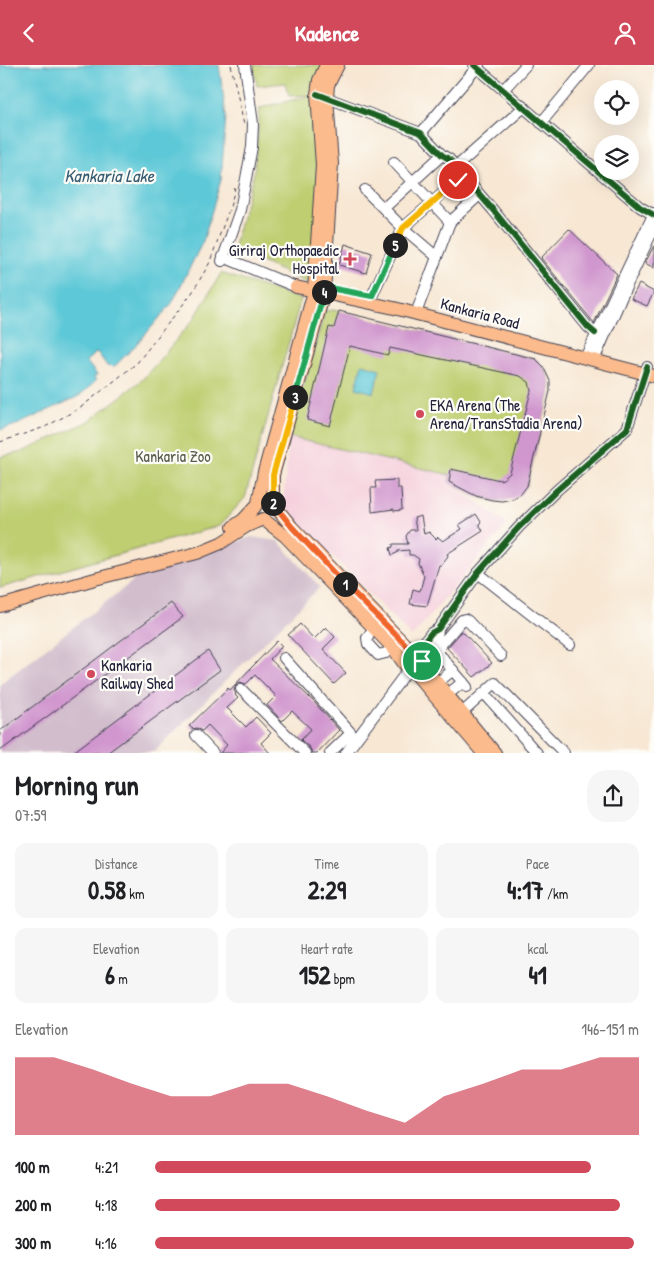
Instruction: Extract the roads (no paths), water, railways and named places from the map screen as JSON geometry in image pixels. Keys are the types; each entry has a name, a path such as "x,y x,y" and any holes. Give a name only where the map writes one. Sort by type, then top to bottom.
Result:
{"main road":[{"path":"0,599 150,562 197,553 221,543 247,526 263,519 268,519 273,514 273,475 319,289 322,96 319,80 326,65"},
{"path":"322,96 338,65"},
{"name":"Kankaria Road","path":"296,287 319,289 591,356"},
{"path":"319,289 372,296 650,371"},
{"path":"319,289 264,472 256,514 285,536 393,648 437,683 495,753"},
{"path":"0,606 150,562 218,537 243,520 257,505 267,500 273,504 416,666 483,753"}],"street":[{"path":"245,65 253,123 252,147 240,210 223,259 296,287"},
{"path":"504,89 526,65"},
{"path":"541,123 589,65"},
{"path":"421,133 477,66 640,207 654,214 595,333 591,356"},
{"path":"322,96 421,133 456,167 588,327 595,333"},
{"path":"456,167 524,107"},
{"path":"384,208 442,155"},
{"path":"394,162 450,222"},
{"path":"372,296 403,228 458,180"},
{"path":"366,190 403,228 437,257"},
{"path":"418,308 450,222 475,199"},
{"path":"591,356 654,228"},
{"path":"346,753 416,666 437,637 438,629 478,573 519,527 557,489 627,429 650,371"},
{"path":"478,573 570,645"},
{"path":"453,608 501,656"},
{"path":"447,695 465,684 439,654 439,647 465,619"},
{"path":"284,657 351,733 330,753"},
{"path":"416,666 443,658"},
{"path":"437,683 452,670"},
{"path":"462,713 496,683 564,753"},
{"path":"240,689 305,753"},
{"path":"484,693 537,753"},
{"path":"196,735 213,753"}],"water":[{"name":"Kankaria Lake","path":"0,65 219,65 226,116 221,180 203,241 172,303 139,342 113,368 110,365 108,367 97,352 86,361 97,375 94,377 96,381 79,396 19,424 0,430"},
{"path":"362,364 380,369 374,393 356,388"}],"place":[{"name":"Giriraj Orthopaedic Hospital","path":"350,259"},
{"name":"EKA Arena (The Arena/TransStadia Arena)","path":"420,414"},
{"name":"Kankaria Railway Shed","path":"91,674"}],"park label":[{"name":"Kankaria Zoo","path":"173,456"}]}
